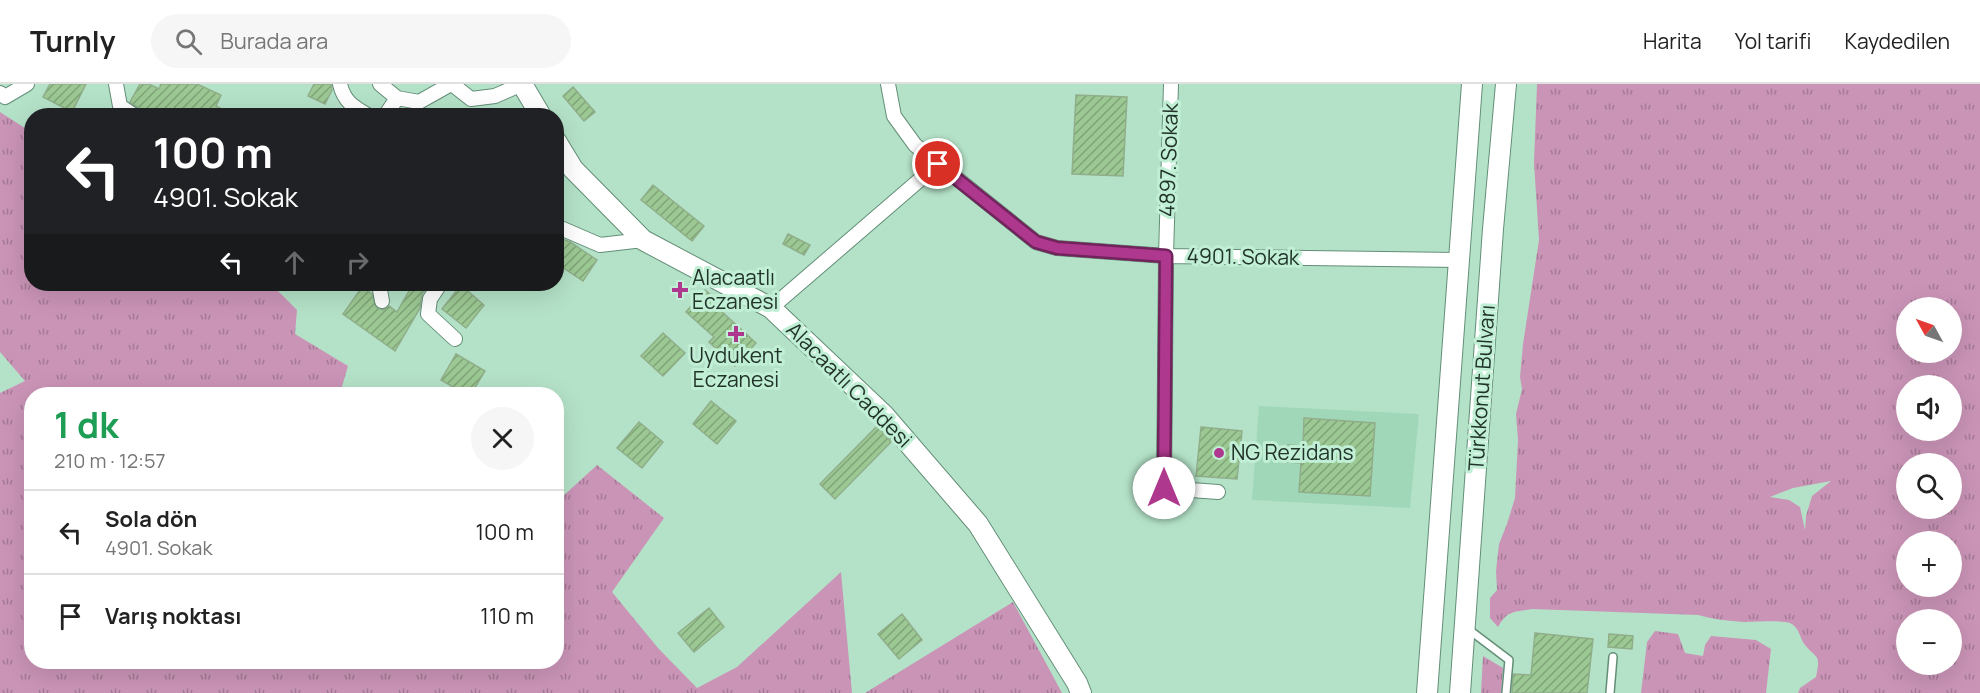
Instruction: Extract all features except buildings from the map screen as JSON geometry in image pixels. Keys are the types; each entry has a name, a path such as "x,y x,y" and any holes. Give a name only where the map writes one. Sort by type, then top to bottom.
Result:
{"street":[{"path":"0,93 5,97 27,84"},
{"path":"116,84 120,106 123,108"},
{"path":"340,84 349,104 356,108"},
{"path":"381,84 397,98 419,102 452,84 471,99 495,96 522,84 536,108"},
{"name":"4901. Sokak","path":"888,84 894,116 915,145 1036,242 1057,248 1166,256 1459,260"},
{"name":"4897. Sokak","path":"1171,84 1166,256 1164,488 1218,492"},
{"name":"Türkkonut Bulvarı","path":"1427,693 1472,84"},
{"name":"Türkkonut Bulvarı","path":"1460,693 1493,229 1506,84"},
{"path":"390,108 397,98"},
{"name":"Alacaatlı Caddesi","path":"564,154 573,169 643,240 771,308 884,415 978,524 1081,693"},
{"path":"771,308 938,164"},
{"path":"564,229 600,245 643,240"},
{"path":"380,291 382,301"},
{"path":"435,291 430,298 428,314 455,339"}],"lane":[{"path":"1465,626 1509,660 1506,693"},
{"path":"1610,693 1613,657"}],"shaded area":[{"path":"1259,406 1419,414 1410,508 1252,500"}],"green space":[{"path":"1537,84 1980,84 1980,693 1798,693 1800,688 1816,677 1818,660 1805,645 1796,627 1787,622 1738,622 1698,615 1532,609 1508,615 1498,627 1490,618 1490,598 1497,590 1496,571 1499,544 1515,498 1518,440 1516,414 1522,389 1520,377 1523,344 1539,240 1534,163","holes":["1831,481 1812,496 1806,516 1805,530 1800,507 1789,500 1770,497 1793,488"]},
{"path":"0,112 24,127 24,291 278,291 297,310 295,334 348,366 342,387 24,387 24,669 564,669 564,495 597,465 664,518 612,592 658,648 697,688 737,667 841,572 852,693 0,693 0,393 25,381 0,352"},
{"path":"1013,602 1062,693 865,693"},
{"path":"1655,631 1678,634 1685,653 1703,656 1705,645 1711,636 1756,640 1771,649 1766,693 1641,693 1647,642"},
{"path":"1483,656 1503,668 1501,693 1481,693"}],"place":[{"name":"Alacaatlı Eczanesi","path":"680,290"},
{"name":"Uydukent Eczanesi","path":"736,334"},
{"name":"NG Rezidans","path":"1219,453"}],"route":[{"path":"938,164 1036,242 1057,248 1166,256 1164,488"}]}
